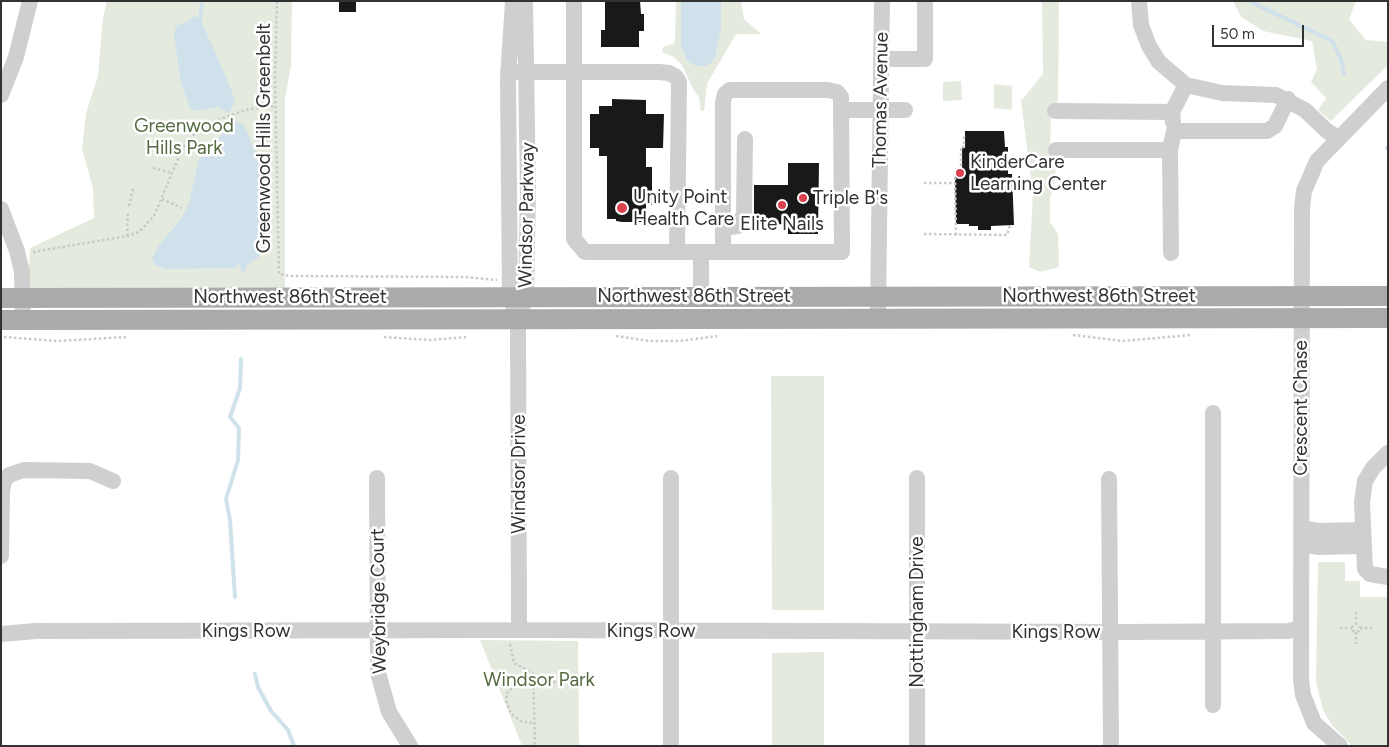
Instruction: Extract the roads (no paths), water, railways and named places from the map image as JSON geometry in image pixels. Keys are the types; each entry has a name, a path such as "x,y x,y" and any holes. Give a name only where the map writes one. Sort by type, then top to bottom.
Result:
{"main road":[{"name":"Northwest 86th Street","path":"1,298 1388,296"},
{"name":"Northwest 86th Street","path":"1,320 1388,318"}],"street":[{"path":"1,95 16,58 30,1"},
{"name":"Windsor Parkway","path":"514,1 508,72 518,297"},
{"name":"Windsor Parkway","path":"518,319 527,74 525,1"},
{"path":"574,1 574,239 585,252 678,252 701,252 723,252 842,252 841,97 837,92 828,90 730,90 723,102 723,252"},
{"name":"Thomas Avenue","path":"878,319 882,1"},
{"path":"882,59 925,59 925,1"},
{"path":"1139,1 1142,25 1150,46 1159,62 1186,85 1222,92 1276,95 1288,99 1305,110 1338,138"},
{"path":"508,72 527,74 669,73 679,82 678,252"},
{"path":"1171,253 1170,150 1174,131 1172,112 1186,85"},
{"name":"Crescent Chase","path":"1340,746 1314,723 1307,710 1301,679 1301,296 1304,191 1316,160 1385,97"},
{"path":"1174,131 1267,131 1275,126 1288,99"},
{"path":"842,110 905,110"},
{"path":"1055,111 1172,112"},
{"path":"723,228 738,226 744,214 745,139"},
{"path":"1056,150 1170,150"},
{"path":"1,209 17,251 22,272 23,320"},
{"path":"701,252 701,296"},
{"name":"Windsor Drive","path":"514,630 518,319"},
{"path":"1212,413 1212,705"},
{"path":"1388,453 1373,468 1365,481 1362,502 1364,569 1370,574 1388,577"},
{"path":"1,556 2,491 9,476 24,470 90,471 113,481"},
{"name":"Weybridge Court","path":"377,478 378,673 382,693 390,712 410,746"},
{"path":"670,746 671,478"},
{"name":"Nottingham Drive","path":"917,478 917,746"},
{"path":"1109,479 1111,746"},
{"path":"1301,536 1319,531 1362,538"},
{"name":"Kings Row","path":"1,634 27,631 514,630 1213,632 1288,631 1301,628"}],"waterway":[{"path":"200,21 202,1"},
{"path":"1249,1 1332,41 1341,59 1344,74"},
{"path":"235,597 230,520 226,499 238,460 239,428 230,417 240,388 241,359"},
{"path":"255,674 258,687 271,711 288,730 294,746"}],"place":[{"name":"KinderCare Learning Center","path":"960,173"},
{"name":"Triple B's","path":"803,198"},
{"name":"Elite Nails","path":"782,205"},
{"name":"Unity Point Health Care","path":"622,208"}],"park label":[{"name":"Greenwood Hills Park","path":"184,137"},
{"name":"Windsor Park","path":"539,680"}]}
